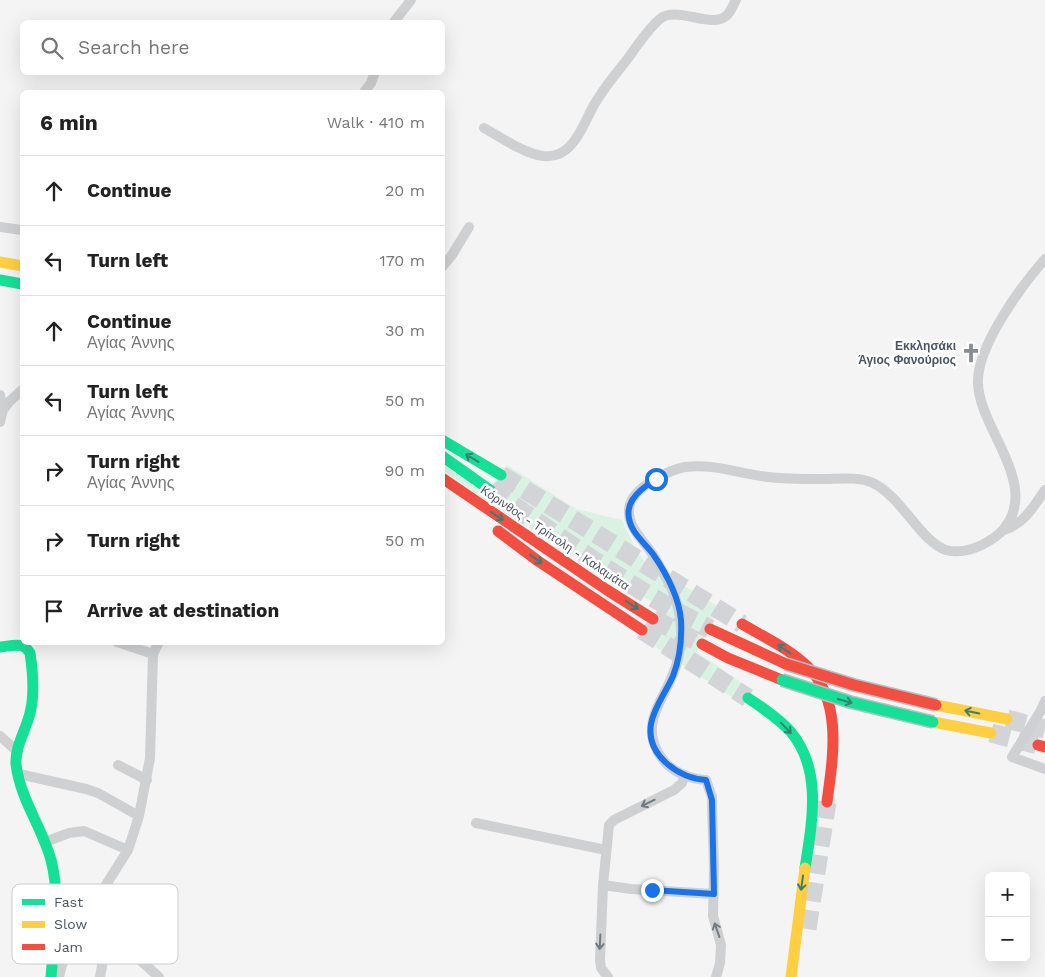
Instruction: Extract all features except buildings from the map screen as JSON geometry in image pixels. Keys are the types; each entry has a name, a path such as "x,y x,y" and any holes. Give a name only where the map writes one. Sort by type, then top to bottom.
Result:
{"main road":[{"path":"0,262 20,266"},
{"path":"0,280 20,284"},
{"path":"445,442 500,475"},
{"name":"Κόρινθος - Τρίπολη - Καλαμάτα","path":"445,458 490,490"},
{"name":"Κόρινθος - Τρίπολη - Καλαμάτα","path":"445,480 653,619"},
{"path":"445,488 538,561 642,630"},
{"path":"742,624 792,655 814,674 822,685 834,733 827,802"},
{"path":"710,629 786,664 854,685 936,705 1007,719"},
{"path":"702,644 728,658 782,680 850,702 933,722 991,733"},
{"path":"0,647 22,645 27,647 30,653 31,711 16,762 27,800 45,842 52,865 54,884"},
{"path":"748,698 772,714 790,730 802,747 809,766 813,788 813,810 791,977"},
{"path":"797,977 807,929"},
{"path":"51,977 52,964"}],"street":[{"path":"396,20 411,0"},
{"path":"484,128 527,151 541,156 560,154 570,147 578,136 596,100 659,19 666,14 672,13 706,19 723,18 736,0"},
{"path":"366,90 372,83 374,75"},
{"path":"0,227 20,230"},
{"path":"445,263 469,227"},
{"path":"716,977 721,949 719,934 713,916 712,797 706,780 685,775 668,765 659,755 653,742 651,724 658,704 673,676 678,660 680,618 676,597 653,554 630,523 630,504 634,496 651,482 673,470 701,466 730,469 768,477 854,479 872,482 894,498 934,543 942,548 951,551 964,551 991,540 1003,530 1014,511 1016,485 1010,463 980,397 978,375 988,346 1003,316 1045,259"},
{"path":"3,410 20,392"},
{"path":"0,396 3,410 0,422"},
{"path":"1003,530 1015,525 1030,514 1045,490"},
{"path":"126,645 153,654"},
{"path":"106,884 128,850 140,816 150,758 153,654 158,645"},
{"path":"1045,701 1012,757 1045,769"},
{"path":"0,736 18,752"},
{"path":"118,764 147,780"},
{"path":"19,774 98,793 140,816"},
{"path":"608,977 601,968 600,960 603,885 607,832 610,823 674,790 682,782 685,775"},
{"path":"476,823 606,850"},
{"path":"45,842 69,833 84,831 128,850"},
{"path":"603,885 624,889 714,894"},
{"path":"59,977 63,964"},
{"path":"100,977 102,964"},
{"path":"144,964 159,977"}],"green space":[{"path":"445,465 486,495 507,465 576,509 622,520 634,546 644,561 719,607 697,652 749,688 739,702 641,637 662,608 484,499 445,471"}],"tunnel":[{"path":"501,475 742,624"},
{"path":"490,490 625,581 710,629"},
{"path":"653,619 702,644"},
{"path":"642,630 748,698"},
{"path":"1007,719 1045,729"},
{"path":"991,733 1038,745"},
{"path":"807,929 827,802"}],"traffic: fast":[{"path":"0,280 20,284"},
{"path":"445,442 501,475"},
{"path":"445,458 490,490"},
{"path":"0,647 21,646 30,653 33,676 32,706 17,751 16,764 26,801 51,860 55,884"},
{"path":"782,680 850,702 933,722"},
{"path":"748,698 765,709 790,731 800,746 807,762 811,779 812,815 805,868"},
{"path":"51,977 52,964"}],"traffic: slow":[{"path":"0,262 20,266"},
{"path":"936,705 1007,719"},
{"path":"933,722 991,733"},
{"path":"791,977 805,868"}],"traffic: jam":[{"path":"445,480 653,619"},
{"path":"498,531 538,561 642,630"},
{"path":"742,624 776,643 800,660 818,680 826,696 833,730 827,802"},
{"path":"710,629 786,664"},
{"path":"702,644 728,658 782,680"},
{"path":"786,664 854,685 936,705"},
{"path":"1038,745 1045,747"}],"place":[{"name":"Εκκλησάκι Άγιος Φανούριος","path":"971,353"}],"route":[{"path":"652,890 714,894 712,800 706,780 691,778 668,765 659,755 652,738 651,724 653,718 658,704 673,676 678,660 681,630 676,597 653,554 630,523 630,504 634,496 656,479"}]}
